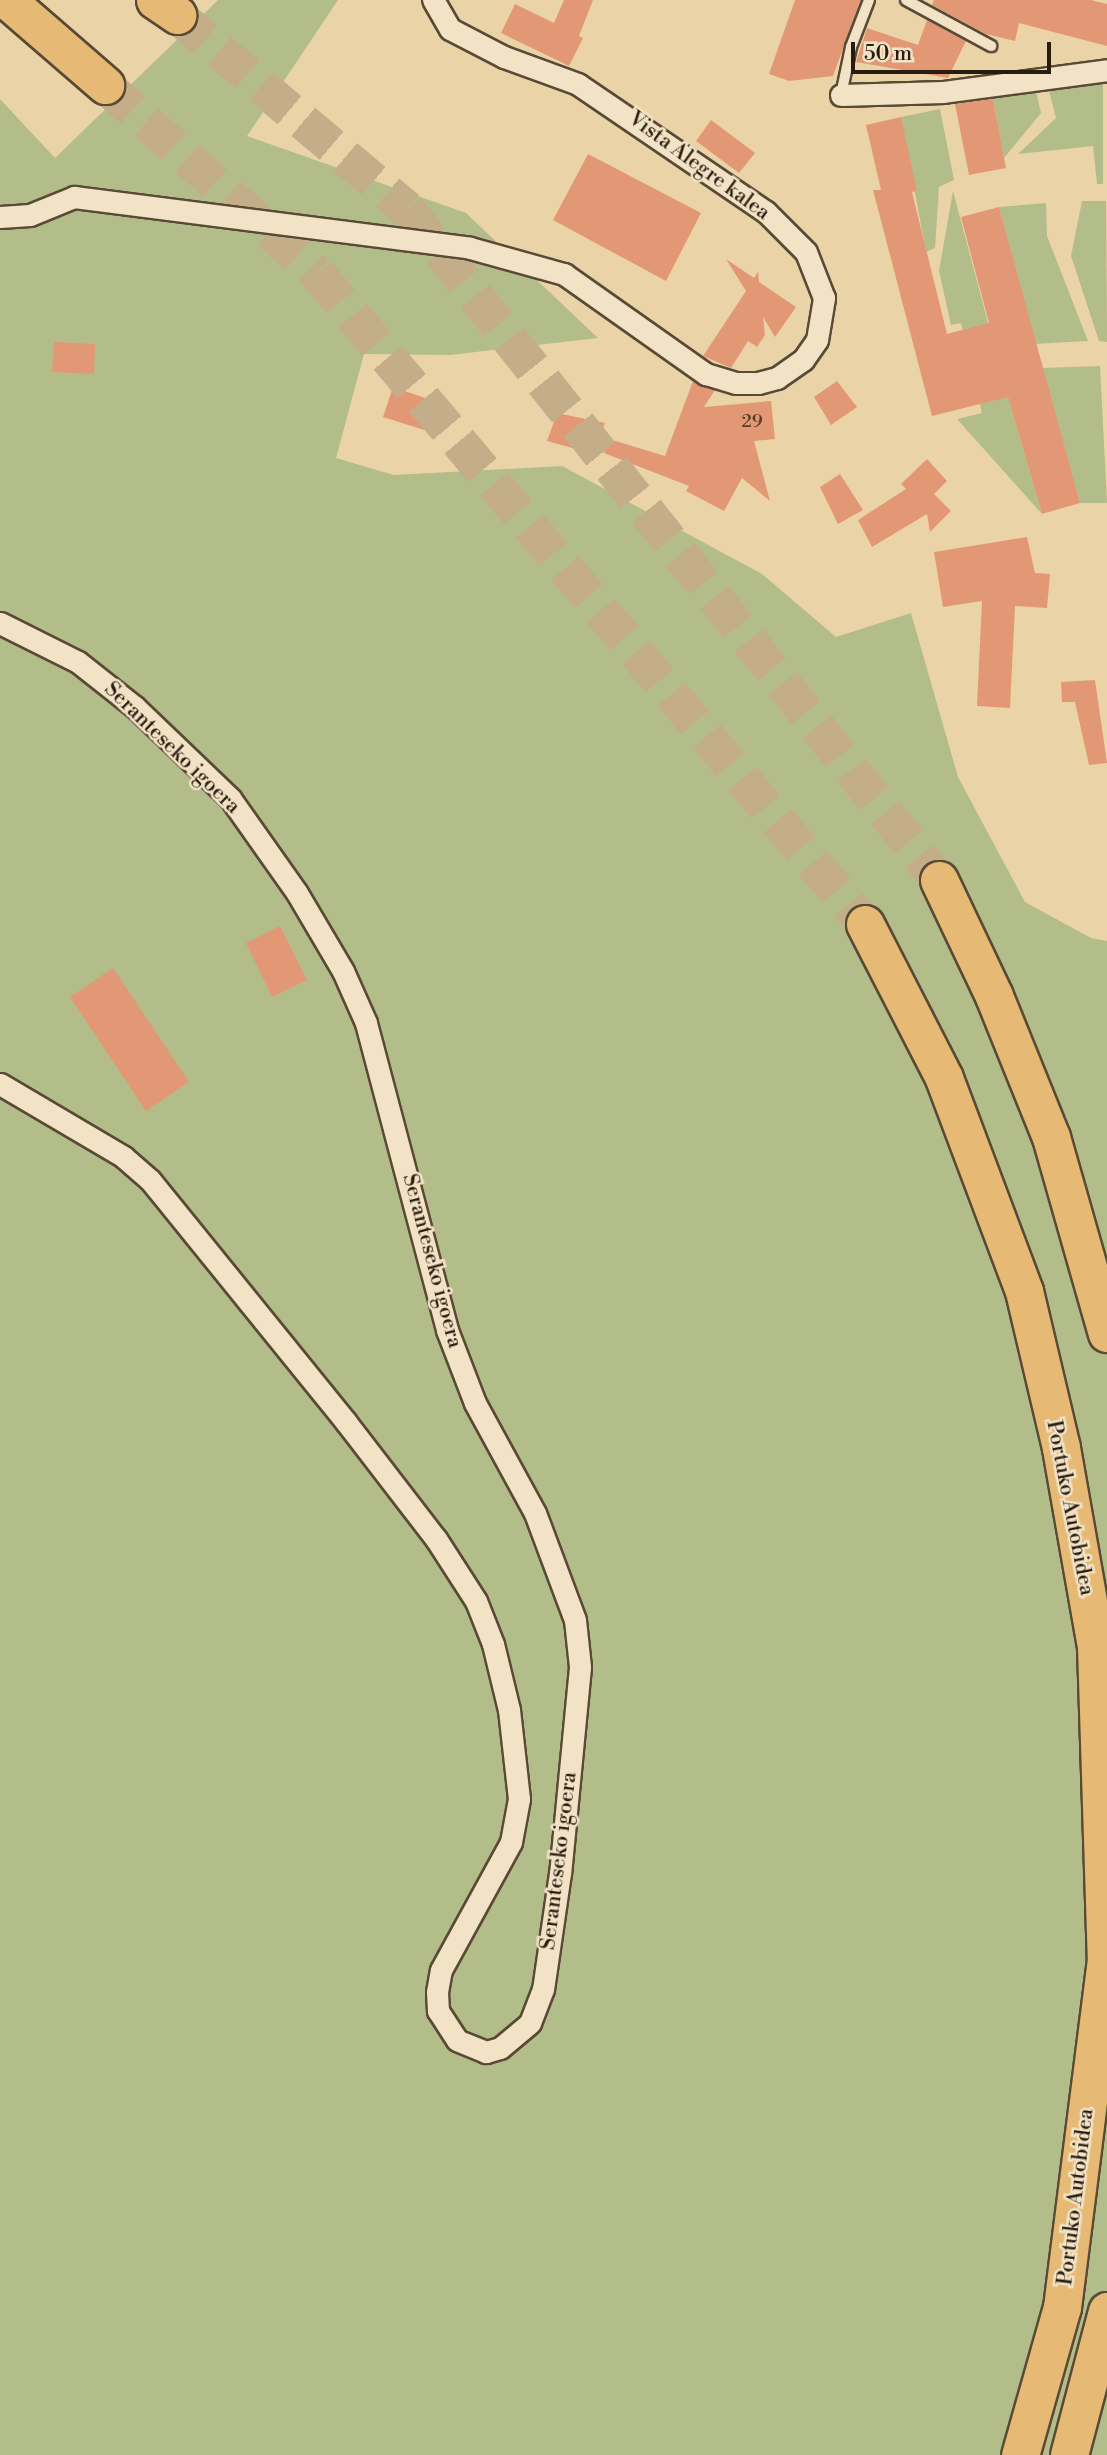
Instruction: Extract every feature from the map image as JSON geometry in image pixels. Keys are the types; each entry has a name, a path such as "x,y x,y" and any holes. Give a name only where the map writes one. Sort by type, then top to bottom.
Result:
{"highway":[{"path":"7,0 105,85"},
{"path":"939,880 994,996 1051,1137 1107,1333"},
{"name":"Portuko Autobidea","path":"865,924 944,1078 1024,1291 1061,1448 1096,1647 1106,1959 1062,2307 1020,2455"},
{"path":"1069,2455 1107,2311"}],"street":[{"name":"Vista Alegre kalea","path":"0,217 30,215 74,197 470,248 565,274 603,297 654,340 706,374 736,383 777,378 803,360 817,340 824,317 824,298 806,252 766,212 578,84 504,57 450,29 433,0"},
{"path":"841,95 943,92 1107,70"},
{"name":"Seranteseko igoera","path":"0,623 78,662 135,707 230,798 297,893 343,971 366,1023 432,1259 447,1330 475,1404 535,1513 575,1620 580,1667 561,1873 543,1989 530,2023 500,2048 486,2052 457,2039 438,2011 437,1992 441,1970 511,1842 519,1799 509,1710 493,1644 476,1601 436,1539 346,1422 150,1180 124,1157 0,1084"}],"lane":[{"path":"841,95 851,47 869,0"},
{"path":"906,0 991,46"}],"green space":[{"path":"218,0 338,0 247,136 466,213 598,338 450,355 364,354 336,458 394,475 562,466 762,574 836,637 911,613 958,777 1025,902 1091,938 1107,941 1107,2455 0,2455 0,99 55,158"},
{"path":"1103,79 1103,184 1097,184 1093,146 1018,154 1056,118 1048,87"},
{"path":"1035,87 1041,113 1004,158 992,93"},
{"path":"940,109 954,180 939,187 935,248 926,252 901,117"},
{"path":"953,191 1042,514 957,419 982,413 961,323 951,325 939,271"},
{"path":"1082,201 1106,201 1107,342 1099,341 1071,256"},
{"path":"1046,203 1047,236 1088,341 1035,344 999,207"},
{"path":"1100,366 1107,503 1080,503 1041,368"}],"building":[{"path":"564,0 593,0 579,36 583,38 569,66 501,33 515,4 554,23"},
{"path":"795,0 861,0 833,76 789,81 769,74"},
{"path":"934,0 1091,0 1107,4 1107,46 1019,23 1015,41 986,34 932,5"},
{"path":"927,20 966,41 948,78 856,62 867,28 918,45"},
{"path":"993,99 1006,168 969,175 955,104"},
{"path":"901,117 917,191 912,192 947,334 989,323 961,217 999,207 1080,503 1042,514 1008,397 932,416 873,190 881,190 866,125"},
{"path":"711,120 755,153 739,173 696,141"},
{"path":"588,154 701,213 666,281 553,220"},
{"path":"726,259 754,278 758,272 759,282 796,307 775,337 763,317 765,335 757,347 748,341 731,368 703,356 746,291"},
{"path":"54,342 95,344 94,374 52,372"},
{"path":"693,381 715,390 704,407 771,401 775,439 754,441 770,501 742,478 724,511 686,491 689,486 604,453 609,439 665,456"},
{"path":"837,381 857,407 831,425 814,397"},
{"path":"393,387 434,401 424,430 383,417"},
{"path":"557,413 605,423 594,454 547,441"},
{"path":"927,459 947,481 934,494 951,511 930,532 927,514 872,547 858,520 906,489 901,484"},
{"path":"840,474 863,510 838,524 820,487"},
{"path":"1027,537 1035,573 1050,574 1047,608 1015,606 1010,708 977,706 982,601 943,607 934,552"},
{"path":"1095,680 1107,763 1089,765 1075,702 1062,702 1061,682"},
{"path":"280,926 307,980 272,997 246,943"},
{"path":"113,968 189,1082 146,1111 70,997"}],"tunnel":[{"path":"177,15 407,209 939,880"},
{"path":"105,85 317,273 865,924"}]}
